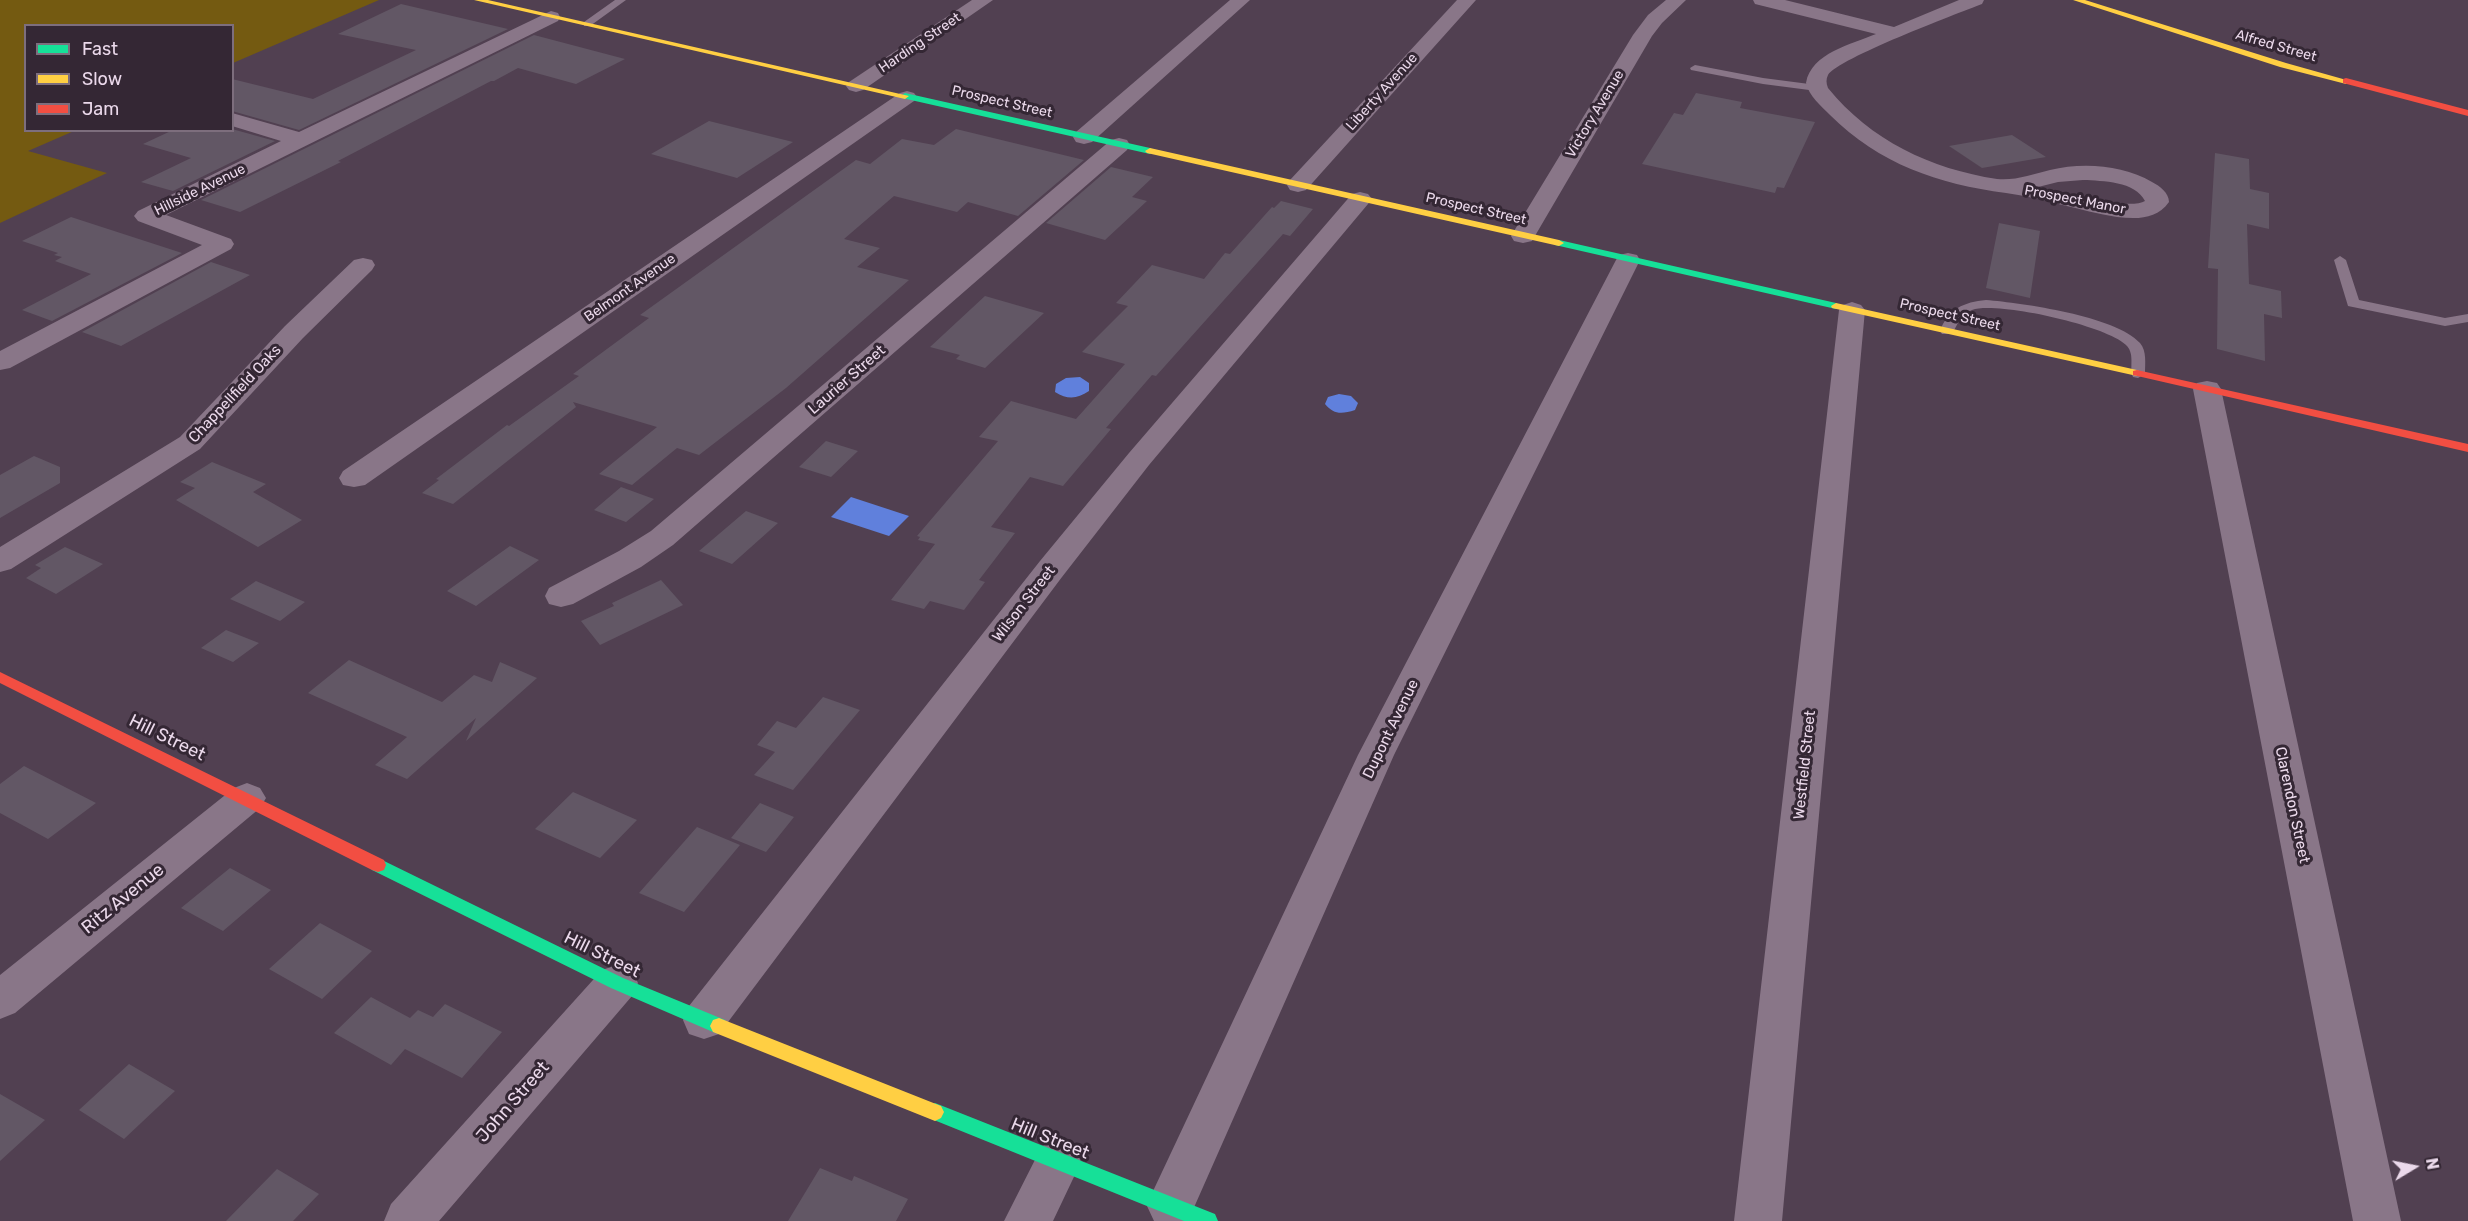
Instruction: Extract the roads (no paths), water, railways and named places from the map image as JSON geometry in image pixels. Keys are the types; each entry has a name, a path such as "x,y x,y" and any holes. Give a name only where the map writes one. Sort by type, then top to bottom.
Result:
{"street":[{"name":"Prospect Street","path":"478,0 2468,447"},
{"name":"Harding Street","path":"856,86 984,0"},
{"path":"1084,137 1241,0"},
{"name":"Liberty Avenue","path":"1298,185 1467,0"},
{"name":"Victory Avenue","path":"1523,236 1643,35 1660,13 1677,0"},
{"path":"1762,0 1896,33"},
{"path":"1816,88 1816,75 1831,61 1975,0"},
{"name":"Alfred Street","path":"2077,0 2272,62 2468,113"},
{"name":"Hillside Avenue","path":"0,363 222,244 146,216 551,16"},
{"name":"Prospect Manor","path":"1816,88 1882,147 1910,164 1947,176 2120,210 2145,210 2154,207 2157,202 2157,196 2144,186 2109,176 2073,174 2005,186"},
{"name":"Belmont Avenue","path":"354,478 907,97"},
{"path":"234,121 301,140"},
{"name":"Laurier Street","path":"561,596 630,559 662,538 1119,145"},
{"name":"Wilson Street","path":"704,1020 1051,569 1147,450 1360,199"},
{"name":"Dupont Avenue","path":"1171,1206 1377,755 1628,260"},
{"name":"Chappellfield Oaks","path":"0,561 190,443 294,332 363,265"},
{"name":"Westfield Street","path":"1758,1221 1852,310"},
{"name":"Clarendon Street","path":"2207,389 2377,1221"},
{"name":"Hill Street","path":"3,681 247,798 617,983 704,1020 1208,1221"},
{"name":"Ritz Avenue","path":"0,1000 247,798"},
{"name":"John Street","path":"408,1221 617,983"},
{"path":"1029,1221 1058,1162"}],"lane":[{"path":"587,24 621,0"},
{"path":"1695,68 1816,88"},
{"path":"2340,260 2354,303 2445,322 2468,318"},
{"path":"1947,331 1952,318 1958,312 1986,303 2091,323 2118,333 2135,345 2138,354 2138,374"}],"water":[{"path":"1080,377 1089,383 1089,391 1085,394 1068,397 1055,392 1056,384 1066,378"},
{"path":"1339,394 1351,396 1358,403 1355,410 1338,413 1325,404 1328,397"},
{"path":"851,497 909,516 889,536 831,517"}]}
